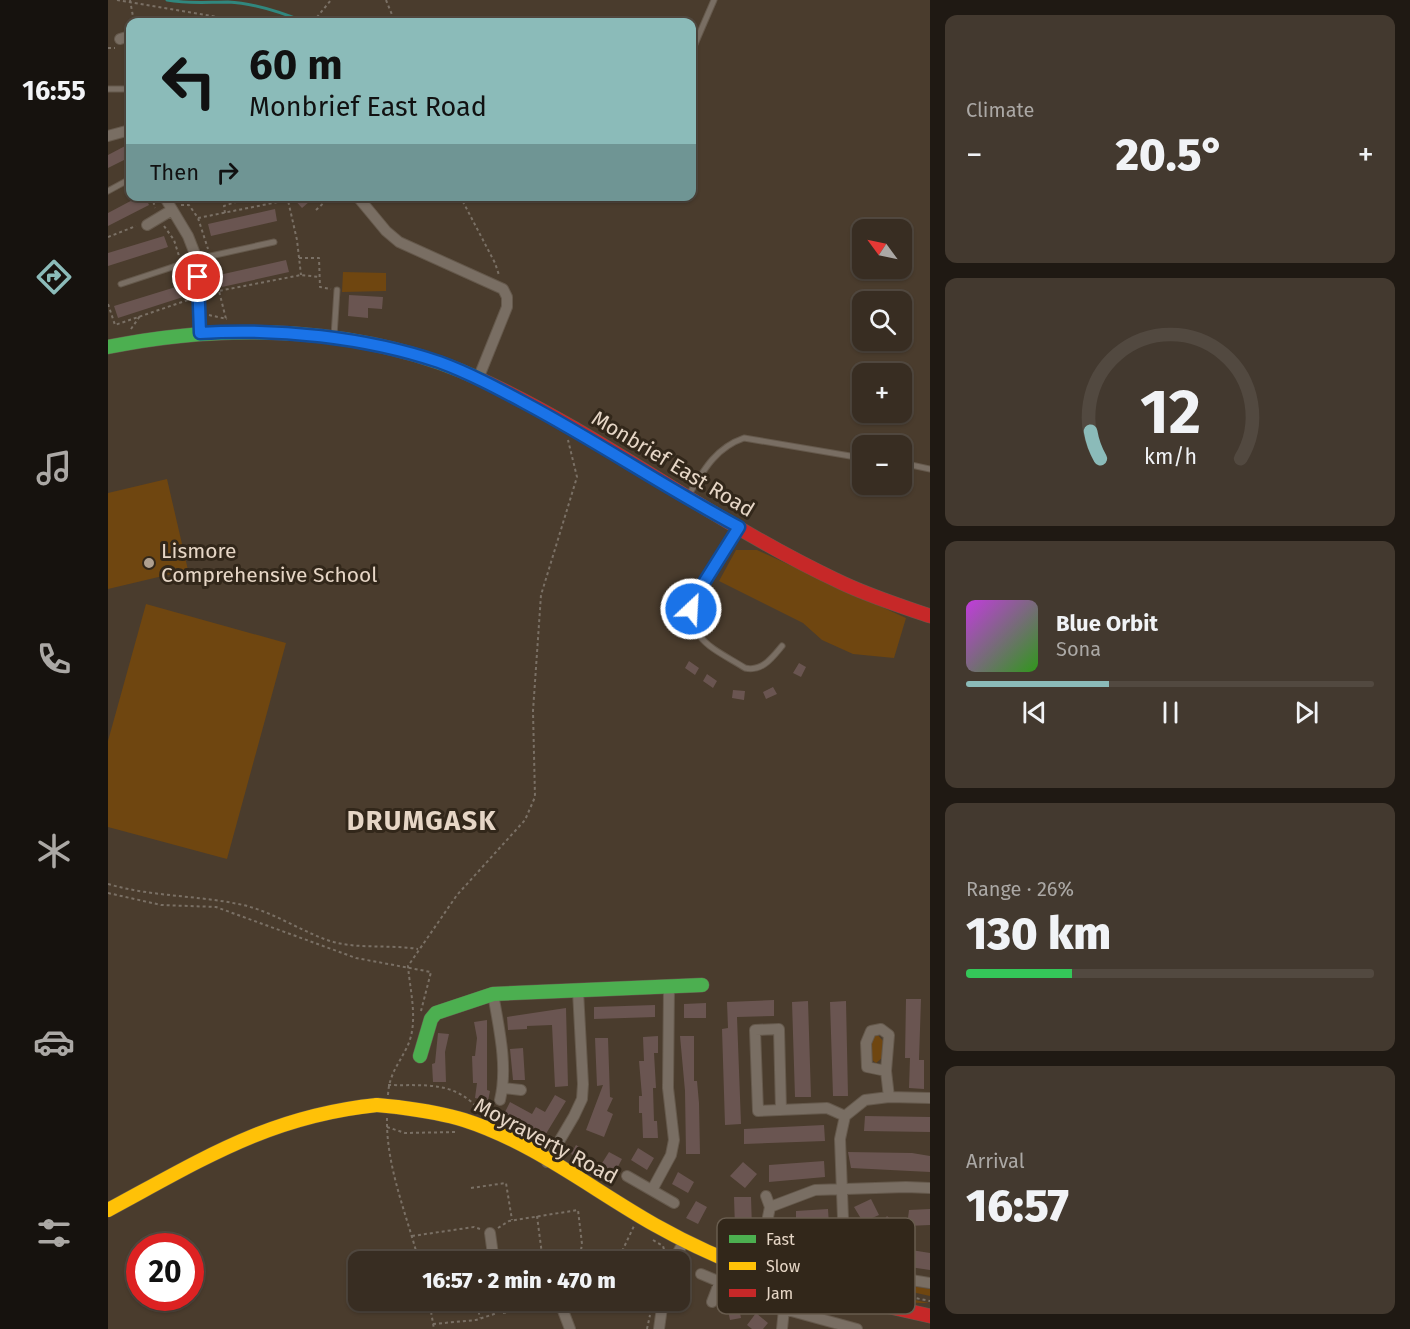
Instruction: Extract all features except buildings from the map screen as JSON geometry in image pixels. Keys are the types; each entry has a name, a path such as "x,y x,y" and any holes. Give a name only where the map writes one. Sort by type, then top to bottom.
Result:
{"street":[{"path":"108,136 126,131"},
{"path":"167,201 188,236 197,259 200,333"},
{"path":"361,201 386,231 399,242 503,289 507,297 507,306 478,379"},
{"path":"147,225 172,210"},
{"name":"Monbrief East Road","path":"108,347 200,333 257,332 393,349 440,363 478,379 565,424 792,558 858,590 930,616"},
{"path":"420,1056 431,1019 436,1013 492,994 702,985"},
{"path":"652,1190 671,1155 674,1140 669,1106 669,987"},
{"path":"547,1162 582,1099 578,991"},
{"path":"492,994 500,1031 503,1088 500,1100"},
{"path":"781,1110 779,1029 755,1030 758,1111 781,1110 827,1108 845,1116"},
{"path":"886,1071 889,1096"},
{"path":"503,1088 521,1090"},
{"path":"843,1218 840,1139 845,1116 865,1100 889,1096 930,1098"},
{"name":"Moyraverty Road","path":"108,1210 262,1129 311,1114 376,1105 439,1113 485,1127 684,1241 717,1254"},
{"path":"627,1176 674,1203"},
{"path":"766,1196 769,1212 815,1190 930,1188"},
{"path":"490,1233 492,1251"},
{"path":"676,1251 684,1241"},
{"path":"701,1274 717,1280"},
{"path":"915,1281 930,1283"},
{"path":"712,1302 717,1289"},
{"path":"563,1311 570,1329"},
{"path":"659,1329 661,1311"},
{"name":"Moyraverty Road","path":"915,1313 930,1316"},
{"path":"782,1329 784,1314"},
{"path":"802,1314 857,1329"}],"lane":[{"path":"696,42 714,0"},
{"path":"108,89 126,89"},
{"path":"108,191 126,181"},
{"path":"121,284 197,259 274,242"},
{"path":"334,340 337,290"},
{"path":"687,497 711,459 731,443 744,438 852,456"},
{"path":"912,465 930,469"},
{"path":"739,527 695,597 691,609 694,632 703,641 753,670 763,666 782,646"}],"path":[{"path":"117,0 185,9 229,18"},
{"path":"316,18 331,0"},
{"path":"386,0 393,18"},
{"path":"130,1 133,18"},
{"path":"154,201 159,218 174,240 181,264 188,308"},
{"path":"225,213 224,206 238,201"},
{"path":"198,218 275,201"},
{"path":"289,201 301,275"},
{"path":"316,210 326,201"},
{"path":"463,201 495,263 503,289"},
{"path":"108,237 141,224 147,225"},
{"path":"299,258 320,258 320,287 337,290"},
{"path":"199,295 301,275 321,277"},
{"path":"108,304 115,325 188,300"},
{"path":"130,332 140,315"},
{"path":"408,966 457,895 525,820 536,797 533,711 541,595 577,477 565,424"},
{"path":"108,884 157,895 244,905 271,914 328,940 353,946 392,945 418,949"},
{"path":"108,893 161,905 216,907 356,958 431,972 420,1017"},
{"path":"408,1046 415,1038 418,1027"},
{"path":"388,1085 432,1086 456,1090 465,1095 485,1117"},
{"path":"387,1126 405,1132 467,1132"},
{"path":"471,1188 506,1183 512,1220"},
{"path":"412,1236 474,1227 490,1233 512,1220 578,1210 581,1251"},
{"path":"537,1216 542,1251"},
{"path":"622,1251 634,1226 625,1220"},
{"path":"653,1239 663,1246 665,1251"},
{"path":"915,1298 930,1301"},
{"path":"431,1311 434,1329"},
{"path":"478,1311 480,1318"},
{"path":"433,1324 517,1311"}],"shaded area":[{"path":"343,272 386,273 386,291 342,292"},
{"path":"167,479 188,570 108,589 108,493"},
{"path":"736,550 757,550 906,618 894,658 853,654 822,640 803,623 719,581"},
{"path":"146,604 286,643 227,859 108,827 108,741"},
{"path":"877,1034 883,1041 882,1058 876,1063 872,1060 872,1036"},
{"path":"915,1286 930,1289 930,1296 915,1293"}],"waterway":[{"path":"167,0 247,4 294,18"}],"traffic: fast":[{"path":"108,347 202,334 250,332 298,334 345,339 392,349 438,362 482,380"},
{"path":"420,1056 431,1019 436,1013 493,994 702,985"}],"traffic: slow":[{"path":"108,1210 206,1158 269,1130 302,1119 377,1105"},
{"path":"377,1105 397,1107"},
{"path":"397,1107 447,1115 489,1129 538,1154 655,1225 717,1256"}],"traffic: jam":[{"path":"482,380 572,427 791,557 882,600 930,616"},
{"path":"915,1313 930,1316"}],"place":[{"name":"Lismore Comprehensive School","path":"149,563"}],"district":[{"name":"DRUMGASK","path":"422,821"}],"route":[{"path":"198,277 200,333 257,332 319,338 393,349 440,363 483,381 565,424 739,527 695,597 691,609"}]}
